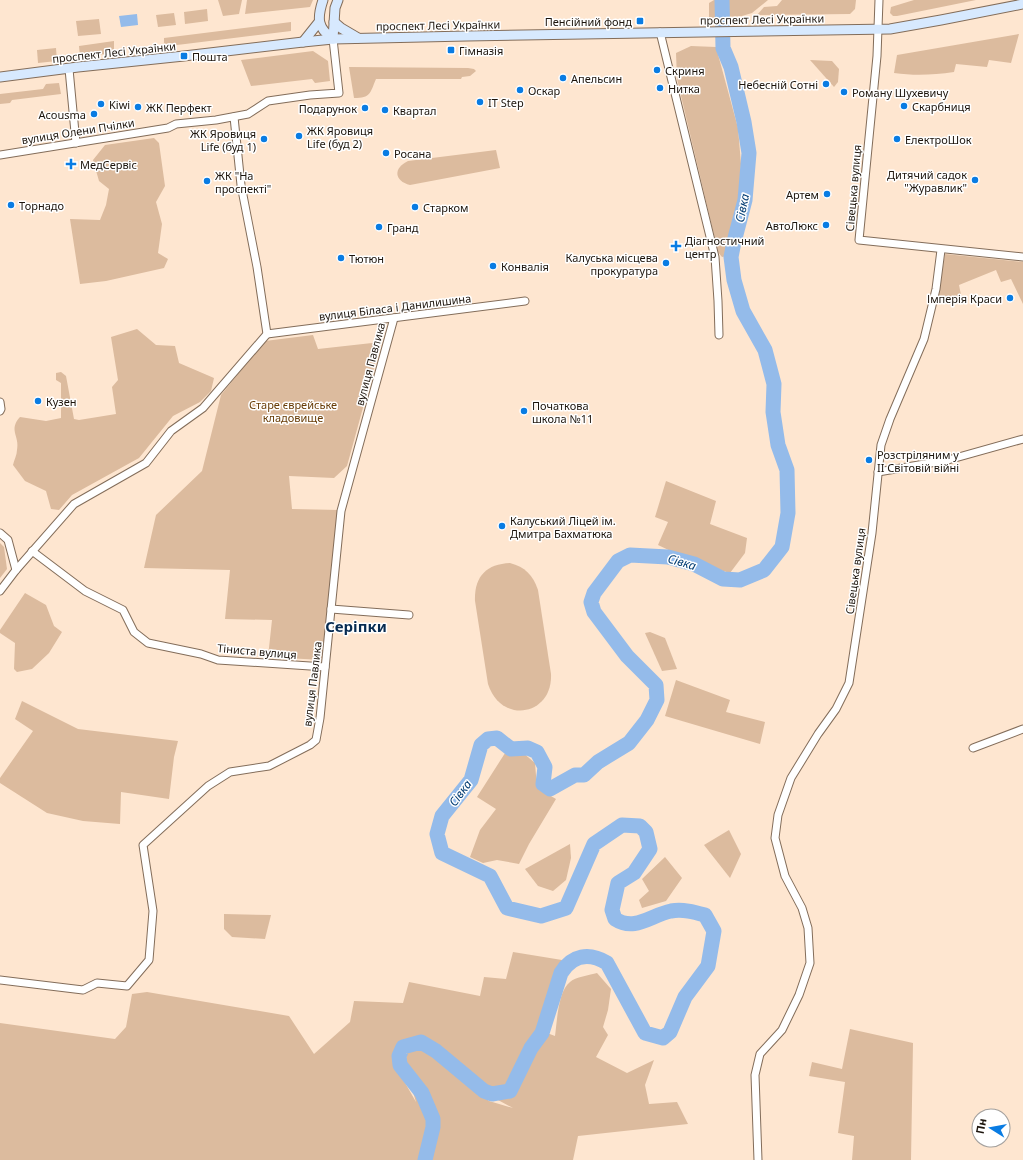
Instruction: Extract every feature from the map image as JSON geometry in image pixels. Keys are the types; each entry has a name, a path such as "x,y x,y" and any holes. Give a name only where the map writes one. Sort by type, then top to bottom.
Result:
{"main road":[{"path":"323,0 319,11 319,22 325,34 333,39 335,8 338,0"},
{"name":"проспект Лесі Українки","path":"0,77 333,39 702,31 890,29 1023,4"},
{"path":"303,42 319,22"},
{"path":"334,22 347,32 360,39"}],"street":[{"path":"878,29 879,0"},
{"name":"Сівецька вулиця","path":"758,1160 755,1075 760,1054 782,1030 799,995 810,963 808,928 802,908 785,876 775,838 778,815 792,778 818,734 836,709 849,683 872,533 882,445 890,419 924,339 936,289 941,250 860,240 877,56 878,29"},
{"path":"660,32 716,257 719,335"},
{"name":"вулиця Олени Пчілки","path":"0,156 168,128 176,124 234,117 248,114 268,101 310,95 339,93 333,39"},
{"path":"69,68 76,143"},
{"path":"0,591 32,551 74,504 146,463 171,431 203,408 266,334 257,267 241,185 234,117"},
{"path":"941,250 1023,257"},
{"name":"вулиця Біласа і Данилишина","path":"266,334 526,301"},
{"name":"вулиця Павлика","path":"0,980 83,990 97,983 127,986 150,960 153,911 143,845 208,786 230,772 269,766 310,745 316,740 320,718 341,510 394,318"},
{"path":"0,402 0,411"},
{"path":"878,472 948,460 1023,439"},
{"path":"0,533 8,540 16,570"},
{"name":"Тіниста вулиця","path":"32,551 85,591 122,610 134,632 148,643 201,654 218,660 325,667"},
{"path":"331,609 409,615"},
{"path":"973,748 1023,729"}],"green space":[{"path":"218,0 242,0 239,14 223,16"},
{"path":"247,0 313,0 310,7 245,14"},
{"path":"714,0 768,0 752,13 742,16 709,18 709,3"},
{"path":"782,0 856,0 855,9 850,14 757,15 764,7 777,6"},
{"path":"914,0 976,0 897,16 893,16 890,13 891,7"},
{"path":"207,9 208,21 185,24 184,12"},
{"path":"174,13 176,25 158,27 156,15"},
{"path":"99,19 101,34 78,36 76,21"},
{"path":"291,22 291,31 169,46 164,43 164,38"},
{"path":"1019,34 1011,63 989,60 987,67 956,64 954,72 924,75 894,73 897,55"},
{"path":"114,41 114,53 80,57 79,46"},
{"path":"691,46 716,47 738,128 741,164 739,199 727,256 722,257 718,252 677,79 676,53"},
{"path":"56,48 57,61 38,63 37,50"},
{"path":"313,51 328,61 330,81 315,83 312,79 251,86 241,60"},
{"path":"810,60 832,61 839,69 838,82 834,87"},
{"path":"349,67 468,68 476,71 470,76 462,77 461,79 376,79 367,96 354,98"},
{"path":"59,83 61,94 12,100 10,103 0,104 0,94 43,89 46,84"},
{"path":"154,138 159,143 165,186 156,202 162,224 158,253 168,259 164,268 106,281 80,284 70,219 100,220 106,205 109,189 99,181 93,160 105,145"},
{"path":"496,150 500,168 410,185 401,181 397,174 400,167 408,161"},
{"path":"945,254 1023,262 1023,304 1011,279 1001,282 996,270 959,285 962,300 956,304 945,304 938,299"},
{"path":"137,329 156,345 175,346 179,363 214,378 211,391 200,402 173,416 139,458 72,495 59,510 51,509 46,491 25,481 13,465 17,454 15,426 20,417 46,421 61,418 61,383 56,380 56,373 61,372 66,376 74,419 79,420 116,414 112,387 118,380 111,337"},
{"name":"Старе єврейське кладовище","path":"313,335 318,349 381,342 347,466 334,478 289,476 292,509 339,510 322,660 268,657 272,620 225,619 230,570 144,568 156,515 202,471 221,395 265,341"},
{"path":"666,481 716,501 710,524 747,538 745,553 730,573 694,561 658,545 668,522 655,517"},
{"path":"0,543 4,547 7,569 0,578"},
{"path":"510,563 528,572 534,580 538,590 551,674 549,688 544,699 535,706 525,710 514,710 504,706 495,697 488,684 475,601 477,585 483,573 494,566"},
{"path":"25,593 46,605 54,626 62,632 49,653 32,669 17,672 14,669 15,643 0,633 0,630"},
{"path":"650,632 665,638 677,669 662,671 645,633"},
{"path":"676,680 730,700 726,712 765,722 760,744 665,716"},
{"path":"22,701 78,729 178,741 174,757 169,799 121,792 120,824 83,821 47,813 0,783 0,778 33,731 15,719"},
{"path":"507,750 522,752 535,763 537,788 556,799 529,844 519,864 497,860 483,863 470,857 480,830 496,809 477,797"},
{"path":"729,830 741,854 730,878 704,845"},
{"path":"570,844 571,858 566,880 553,891 538,886 525,869"},
{"path":"665,857 682,878 666,901 642,908 639,900 649,891 642,879"},
{"path":"224,914 271,915 265,939 232,937 224,929"},
{"path":"513,952 562,960 539,1030 528,1045 508,1087 491,1088 424,1038 401,1042 396,1067 416,1102 405,1065 407,1052 420,1047 489,1101 513,1108 498,1100 511,1094 534,1049 547,1033 555,1036 559,1007 566,986 575,979 597,973 611,989 608,1010 603,1027 608,1035 596,1057 627,1073 654,1060 645,1085 649,1104 677,1102 688,1124 578,1136 573,1160 0,1160 0,1023 115,1039 126,1027 132,994 147,992 289,1016 314,1054 350,1022 354,1001 403,1003 409,982 480,996 484,977 506,979"},
{"path":"850,1029 913,1043 911,1160 852,1160 854,1136 838,1133 845,1082 809,1076 812,1062 842,1069"}],"water":[{"path":"137,14 138,25 121,27 119,16"}],"waterway":[{"name":"Сівка","path":"425,1160 433,1127 433,1119 422,1093 400,1065 399,1056 403,1047 421,1042 436,1051 484,1091 492,1094 510,1091 531,1048 542,1033 561,973 570,962 581,957 594,957 607,963 645,1033 663,1038 670,1032 685,997 708,966 714,931 705,915 675,910 636,923 622,923 615,919 612,910 618,883 634,873 650,849 646,832 640,826 622,825 594,844 566,908 541,916 507,908 490,876 442,853 437,834 442,816 471,780 481,745 488,739 497,738 511,749 528,748 537,752 545,767 543,784 550,789 575,775 584,775 598,762 629,743 647,720 657,700 656,685 627,656 594,612 591,602 594,593 618,561 630,555 668,557 694,564 723,579 740,580 764,570 782,547 788,513 787,470 778,445 773,412 774,384 765,350 743,311 734,280 731,257 745,200 749,153 744,122 731,67 723,48 722,0"}],"place":[{"name":"Пенсійний фонд","path":"640,21"},
{"name":"Гімназія","path":"451,50"},
{"name":"Пошта","path":"184,56"},
{"name":"Скриня","path":"657,70"},
{"name":"Апельсин","path":"563,78"},
{"name":"Небесній Сотні","path":"826,84"},
{"name":"Нитка","path":"660,88"},
{"name":"Оскар","path":"520,90"},
{"name":"Роману Шухевичу","path":"844,92"},
{"name":"IT Step","path":"480,102"},
{"name":"Kiwi","path":"101,104"},
{"name":"Скарбниця","path":"904,106"},
{"name":"ЖК Перфект","path":"138,107"},
{"name":"Подарунок","path":"365,108"},
{"name":"Квартал","path":"385,110"},
{"name":"Acousma","path":"94,114"},
{"name":"ЖК Яровиця Life (буд 2)","path":"299,136"},
{"name":"ЖК Яровиця Life (буд 1)","path":"264,139"},
{"name":"ЕлектроШок","path":"897,139"},
{"name":"Росана","path":"386,153"},
{"name":"МедСервіс","path":"71,164"},
{"name":"Дитячий садок \"Журавлик\"","path":"975,180"},
{"name":"ЖК \"На проспекті\"","path":"207,181"},
{"name":"Артем","path":"827,194"},
{"name":"Торнадо","path":"11,205"},
{"name":"Старком","path":"415,207"},
{"name":"АвтоЛюкс","path":"826,225"},
{"name":"Гранд","path":"379,227"},
{"name":"Діагностичний центр","path":"676,246"},
{"name":"Тютюн","path":"341,258"},
{"name":"Калуська місцева прокуратура","path":"666,263"},
{"name":"Конвалія","path":"493,266"},
{"name":"Імперія Краси","path":"1010,298"},
{"name":"Кузен","path":"38,401"},
{"name":"Початкова школа №11","path":"524,411"},
{"name":"Розстріляним у II Світовій війні","path":"869,460"},
{"name":"Калуський Ліцей ім. Дмитра Бахматюка","path":"502,526"}],"district":[{"name":"Серіпки","path":"356,626"}]}
